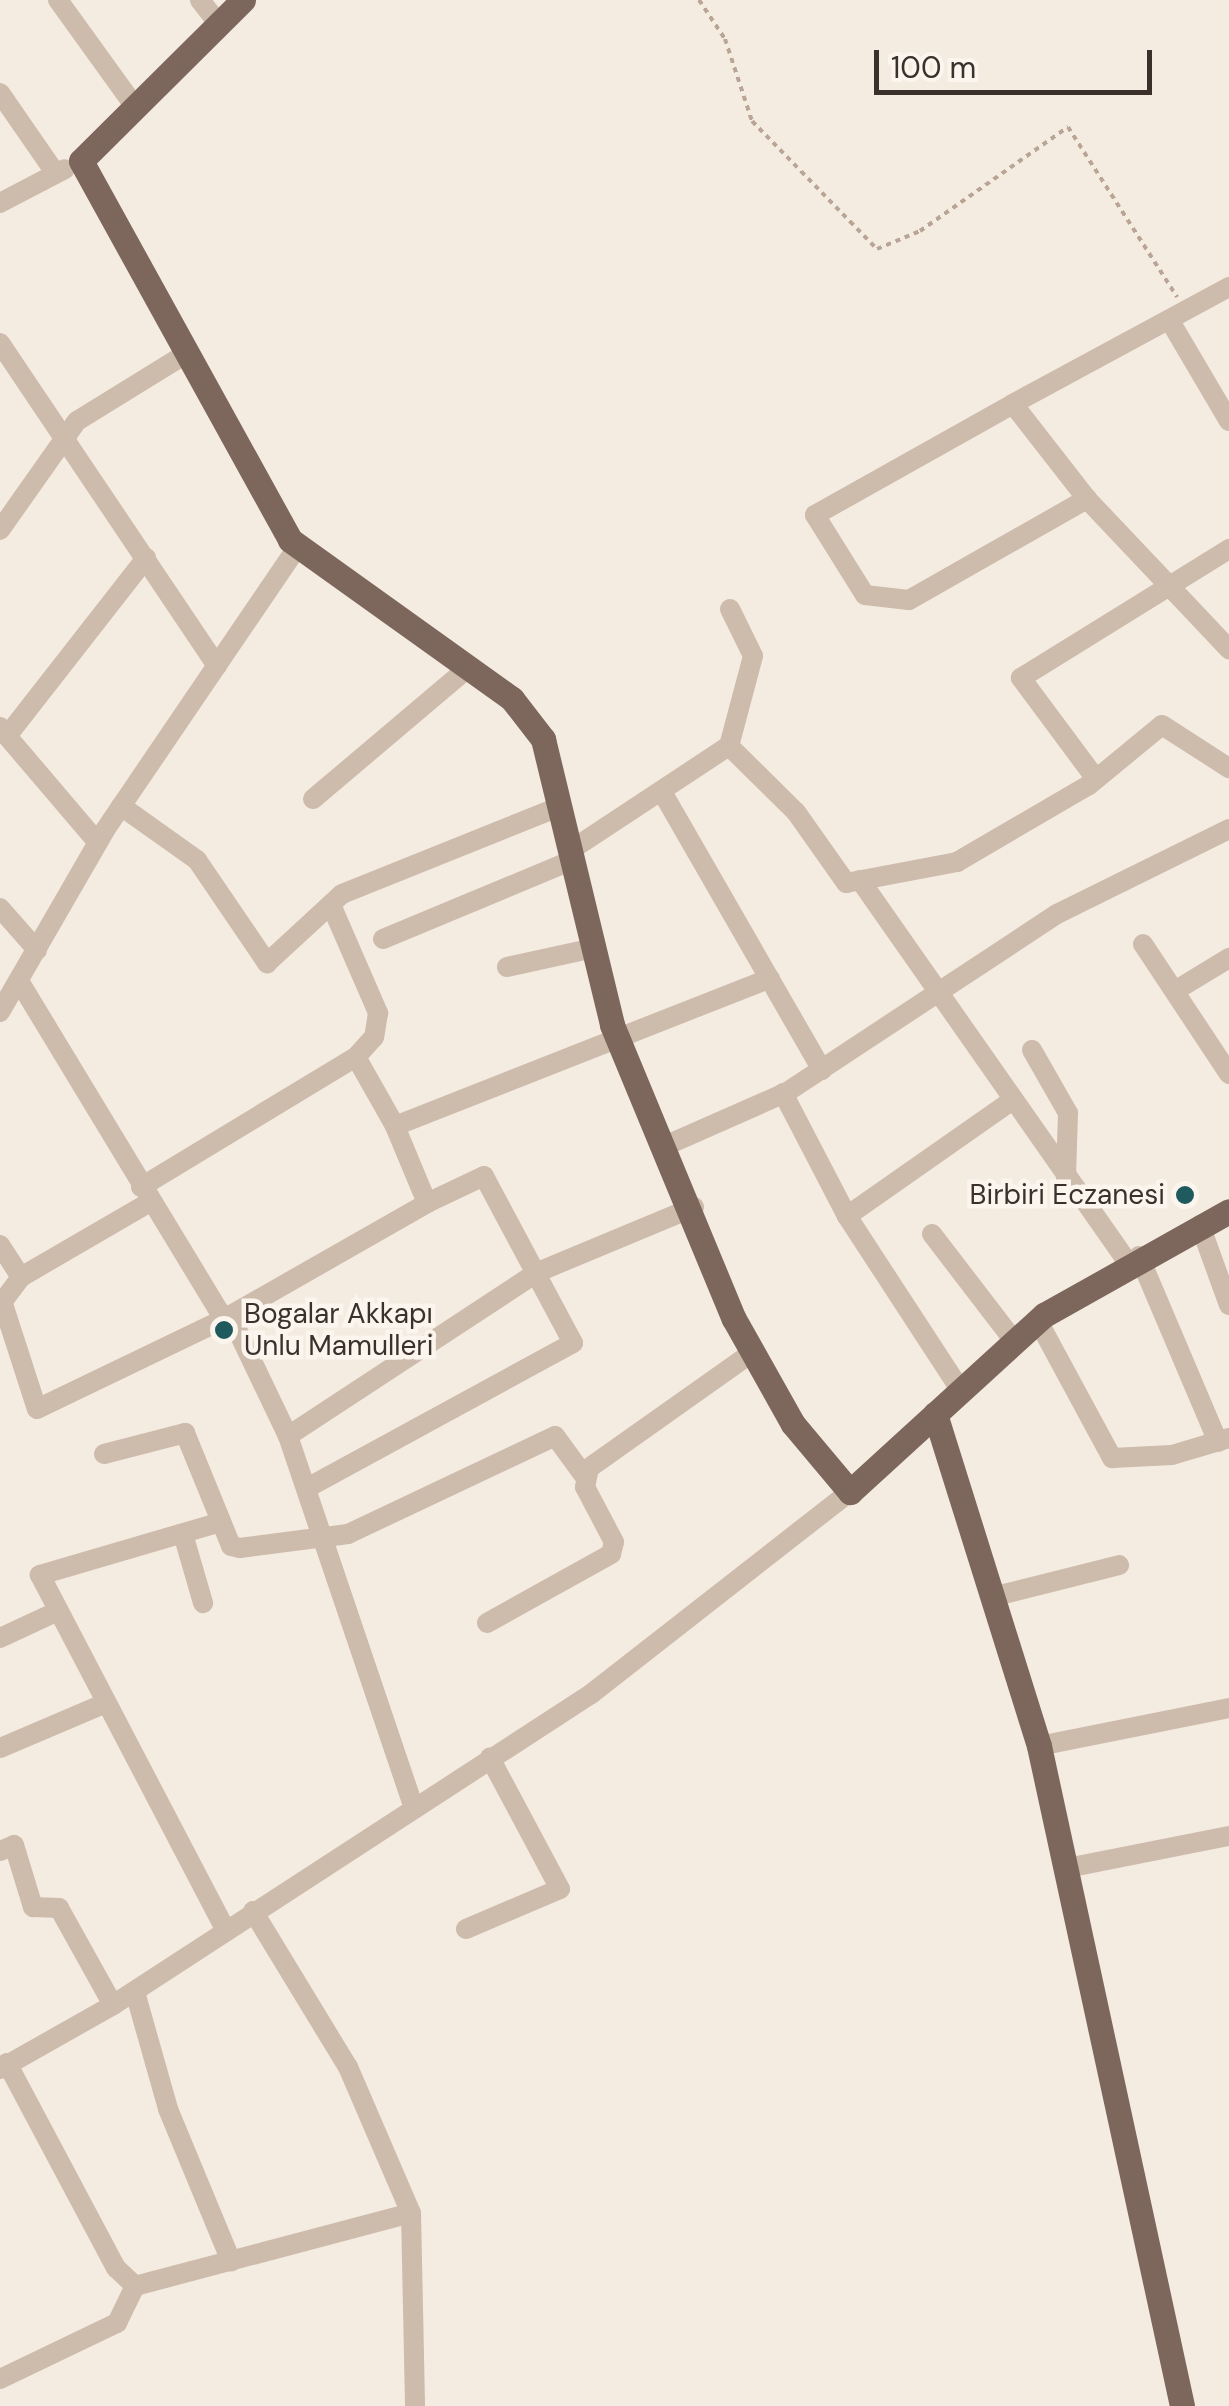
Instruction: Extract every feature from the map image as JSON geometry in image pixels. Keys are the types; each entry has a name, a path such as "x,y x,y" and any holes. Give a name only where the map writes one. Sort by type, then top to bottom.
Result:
{"main road":[{"path":"243,0 89,154 187,353 298,546 512,699 543,739 620,1043 694,1207 752,1352 794,1424 850,1492 1038,1321 1133,1259 1229,1211"},
{"path":"936,1414 1039,1746 1182,2406"}],"street":[{"path":"58,0 136,108"},
{"path":"200,0 220,26"},
{"path":"0,93 56,174"},
{"path":"0,203 89,154"},
{"path":"1086,498 910,600 865,595 815,515 1229,287"},
{"path":"1178,317 1229,421"},
{"path":"0,344 66,434 216,666"},
{"path":"4,514 66,434 187,353"},
{"path":"1014,404 1086,498 1170,582 1229,649"},
{"path":"0,1012 98,842 298,546"},
{"path":"1096,780 1020,678 1229,548"},
{"path":"98,842 3,731 146,558"},
{"path":"383,939 572,855 665,796 729,746 753,656 730,609"},
{"path":"313,800 468,668"},
{"path":"729,746 796,812 846,883 957,862 1096,780 1170,724 1229,768"},
{"path":"665,796 822,1070"},
{"path":"122,806 197,860 267,964 342,894 561,806"},
{"path":"667,1145 783,1093 937,999 1057,914 1229,830"},
{"path":"860,880 1010,1102 1133,1259 1223,1440 1112,1458 1038,1321"},
{"path":"307,1488 573,1343 484,1176 427,1202 227,1317 37,1409 2,1304 21,1277 356,1057 374,1037 378,1013 332,907"},
{"path":"0,908 36,950"},
{"path":"1142,944 1178,989 1229,1074"},
{"path":"507,967 594,948"},
{"path":"1178,989 1229,958"},
{"path":"395,1126 620,1043 770,978"},
{"path":"19,981 146,1194 227,1317 288,1436 413,1806"},
{"path":"1032,1050 1068,1114 1066,1178"},
{"path":"356,1057 395,1126 427,1202"},
{"path":"783,1093 847,1216 961,1390"},
{"path":"847,1216 1010,1102"},
{"path":"288,1436 538,1272 694,1207"},
{"path":"1200,1226 1229,1304"},
{"path":"932,1234 1015,1342"},
{"path":"0,1245 21,1277"},
{"path":"585,1477 616,1443 752,1352"},
{"path":"104,1454 185,1433 221,1522 240,1548 348,1534 555,1436 585,1477 614,1542 611,1554 487,1623"},
{"path":"135,2286 116,2268 4,2066 134,1992 413,1806 591,1694 850,1492"},
{"path":"221,1522 40,1574 226,1931"},
{"path":"183,1534 203,1603"},
{"path":"992,1597 1119,1565"},
{"path":"0,1638 58,1611"},
{"path":"0,1748 106,1703"},
{"path":"1039,1746 1229,1708"},
{"path":"466,1929 560,1889 490,1758"},
{"path":"1067,1868 1229,1836"},
{"path":"0,1850 14,1845 33,1907 59,1908 113,2005"},
{"path":"253,1912 348,2067 411,2213 415,2406"},
{"path":"134,1992 168,2110 231,2261"},
{"path":"0,2379 117,2323 135,2286 411,2213"}],"path":[{"path":"699,0 725,40 752,122 865,242 895,247 1068,127 1178,317"}],"place":[{"name":"Birbiri Eczanesi","path":"1185,1195"},
{"name":"Bogalar Akkapı Unlu Mamulleri","path":"224,1330"}]}
